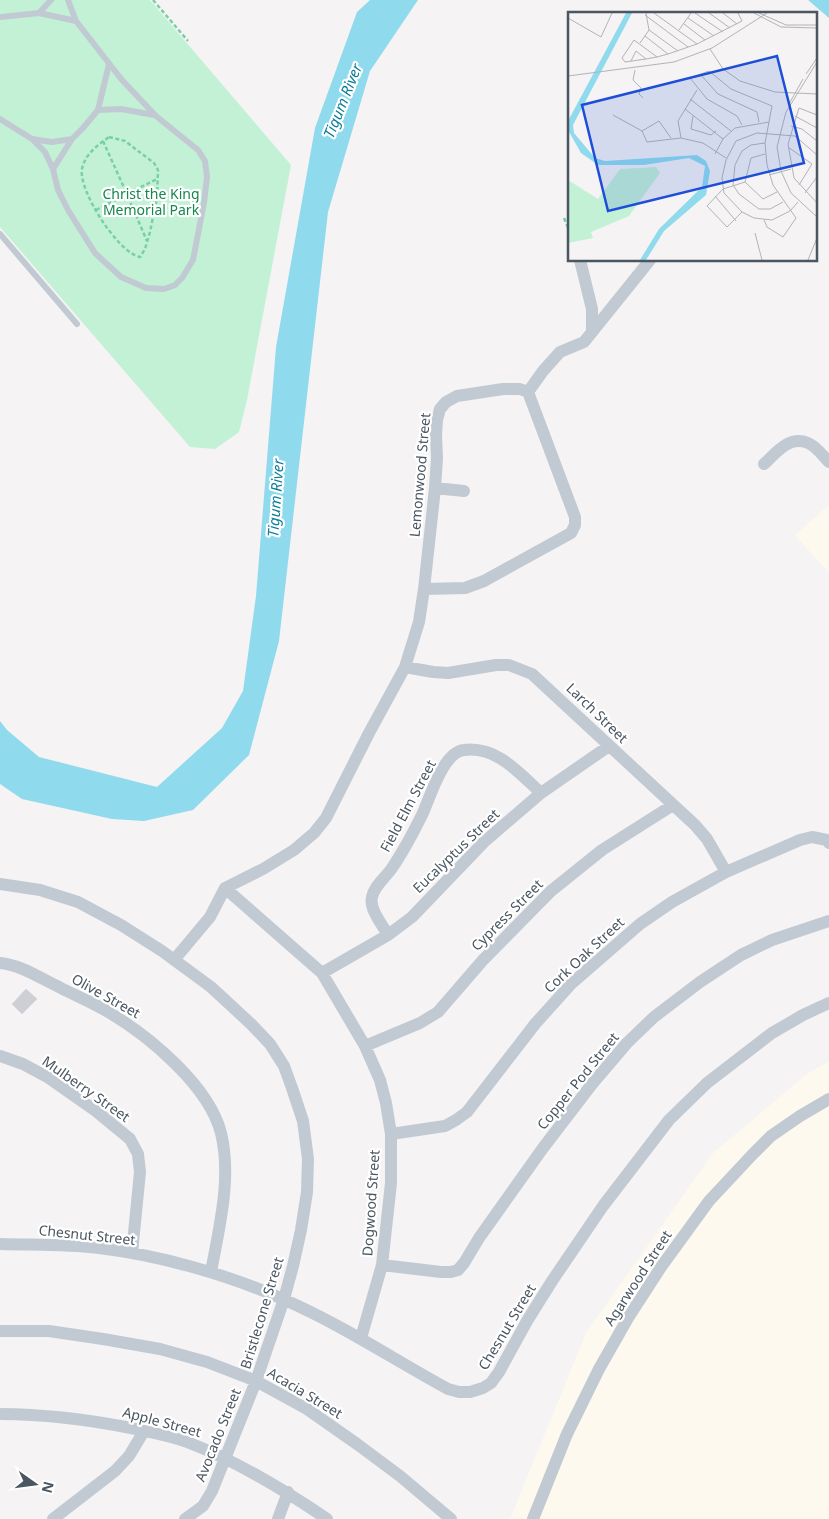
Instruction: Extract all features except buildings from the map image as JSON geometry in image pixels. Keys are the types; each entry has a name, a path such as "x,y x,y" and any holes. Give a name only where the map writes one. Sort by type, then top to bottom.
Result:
{"street":[{"path":"580,261 592,309 592,332"},
{"path":"424,590 465,588 484,581 571,533 575,525 575,517 528,392 560,352 584,342 649,261"},
{"name":"Lemonwood Street","path":"225,888 263,869 294,850 314,833 326,818 405,667 418,622 424,590 437,458 437,420 440,409 446,402 457,396 503,389 520,389 528,392"},
{"path":"764,464 789,442 798,441 809,443 829,462"},
{"path":"434,488 464,491"},
{"name":"Larch Street","path":"405,667 448,673 496,665 509,665 532,674 695,825 707,840 726,872"},
{"name":"Eucalyptus Street","path":"322,973 388,935 412,917 484,842 541,793 609,746"},
{"name":"Field Elm Street","path":"388,935 373,907 373,894 392,869 407,843 423,813 439,776 452,756 459,751 465,750 492,752 541,793"},
{"name":"Cypress Street","path":"365,1046 420,1023 438,1012 483,960 551,891 602,850 673,804"},
{"name":"Cork Oak Street","path":"391,1134 445,1126 467,1112 535,1024 571,984 640,924 672,902 726,872 806,838 821,838 829,843"},
{"name":"Bristlecone Street","path":"0,884 40,890 78,902 121,925 174,960 210,987 270,1044 284,1066 304,1122 308,1158 307,1192 293,1266 284,1299 256,1380"},
{"path":"174,960 210,917 225,888"},
{"name":"Dogwood Street","path":"225,888 322,973 365,1046 380,1080 391,1134 391,1183 382,1265 361,1338"},
{"name":"Copper Pod Street","path":"382,1265 441,1272 458,1270 543,1148 592,1084 654,1017 700,982 741,955 772,940 829,921"},
{"name":"Olive Street","path":"0,963 22,968 110,1012 139,1032 172,1060 195,1086 213,1112 221,1133 226,1165 222,1214 211,1272"},
{"name":"Chesnut Street","path":"0,1244 70,1246 132,1253 211,1272 284,1299 361,1338 448,1389 470,1392 491,1383 557,1274 603,1206 668,1120 707,1083 772,1032 803,1015 829,1004"},
{"name":"Mulberry Street","path":"0,1056 23,1064 49,1078 96,1111 130,1139 138,1154 140,1172 132,1253"},
{"name":"Agarwood Street","path":"533,1519 567,1434 599,1369 628,1318 661,1267 710,1201 771,1136 829,1099"},
{"name":"Acacia Street","path":"0,1331 49,1332 160,1349 207,1362 256,1380 307,1408 400,1476 452,1519"},
{"name":"Avocado Street","path":"185,1519 203,1506 208,1498 226,1458 256,1380"},
{"name":"Apple Street","path":"0,1414 28,1414 104,1422 186,1442 226,1458 288,1492 327,1519"},
{"path":"53,1519 115,1471 129,1456 144,1431"},
{"path":"278,1519 288,1492"}],"lane":[{"path":"39,13 51,0"},
{"path":"0,119 32,139 46,152 53,169 58,190 68,210 95,253 121,277 146,288 164,289 174,285 182,278 193,260 204,204 207,177 205,161 198,150 156,116 122,80 76,21 68,0"},
{"path":"0,18 39,13 76,21"},
{"path":"53,169 72,139 98,110 110,64"},
{"path":"98,110 135,110 156,116"},
{"path":"32,139 52,142 72,139"},
{"path":"0,234 77,324"}],"path":[{"path":"153,0 188,41"},
{"path":"109,137 125,141 154,163 158,170 157,198 148,242 146,249 140,257 133,256 112,236 96,210 82,177 85,159 103,141 109,137"},
{"path":"103,141 148,242"},
{"path":"96,210 157,179"},
{"path":"564,218 568,228"}],"shaded area":[{"path":"829,505 829,573 795,535"},
{"path":"829,1061 829,1519 510,1519 586,1333 713,1153 807,1074"}],"green space":[{"name":"Christ the King Memorial Park","path":"0,0 150,0 291,165 247,400 239,432 215,449 190,447 0,227"}],"water":[{"name":"Tigum River","path":"370,0 418,0 370,71 328,212 279,641 249,755 193,810 144,821 112,819 22,799 0,784 0,721 7,730 39,757 157,787 222,728 243,691 256,596 276,347 315,128 357,12"},
{"path":"808,0 829,0 829,18"}]}
